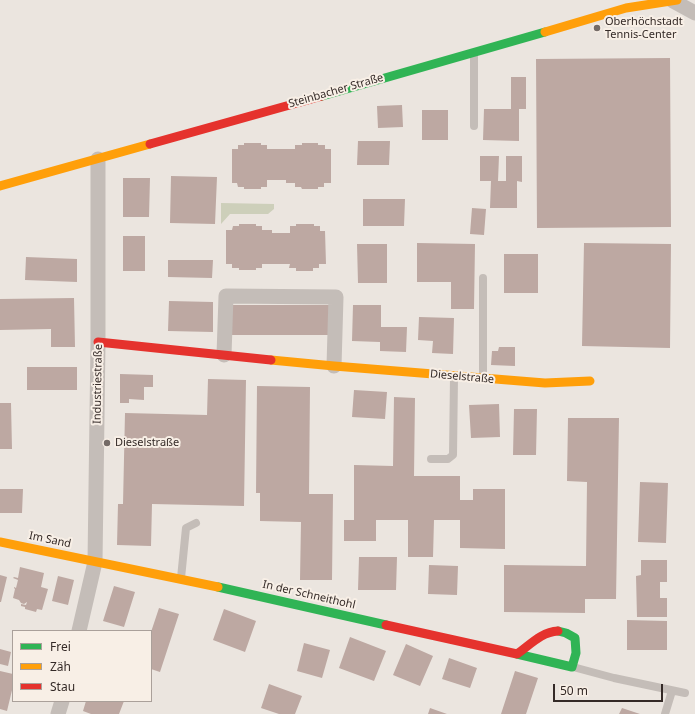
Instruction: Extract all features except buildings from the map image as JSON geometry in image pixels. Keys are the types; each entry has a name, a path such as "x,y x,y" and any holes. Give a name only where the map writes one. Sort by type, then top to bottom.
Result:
{"street":[{"name":"Steinbacher Straße","path":"0,186 474,53 626,8 675,1 695,13"},
{"name":"Industriestraße","path":"79,630 95,562 98,342 98,159"},
{"path":"224,355 226,296 336,297 334,366"},
{"name":"Dieselstraße","path":"98,342 334,366 454,376 545,383 590,381"},
{"name":"Im Sand","path":"0,542 95,562"},
{"name":"In der Schneithohl","path":"95,562 181,579 572,667"},
{"path":"517,654 542,635 553,630 566,631 575,638 576,645 572,667"},
{"path":"58,714 62,702"}],"lane":[{"path":"474,53 474,126"},
{"path":"483,278 483,378"},
{"path":"431,459 448,459 453,455 454,376"},
{"path":"181,579 186,528 196,523"},
{"path":"572,667 614,678 685,693"},
{"path":"665,714 672,691"}],"green space":[{"path":"221,203 274,204 274,209 268,214 230,214 221,224"}],"traffic: fast":[{"path":"322,96 545,32"},
{"path":"218,587 386,625"},
{"path":"517,654 572,667 576,653 575,638 558,631"}],"traffic: slow":[{"path":"545,32 626,8 677,0"},
{"path":"0,186 150,144"},
{"path":"271,360 545,383 590,381"},
{"path":"0,542 218,587"}],"traffic: jam":[{"path":"150,144 322,96"},
{"path":"98,342 271,360"},
{"path":"386,625 517,654 541,636 558,631"}],"place":[{"name":"Oberhöchstadt Tennis-Center","path":"597,28"},
{"name":"Dieselstraße","path":"107,443"}]}
